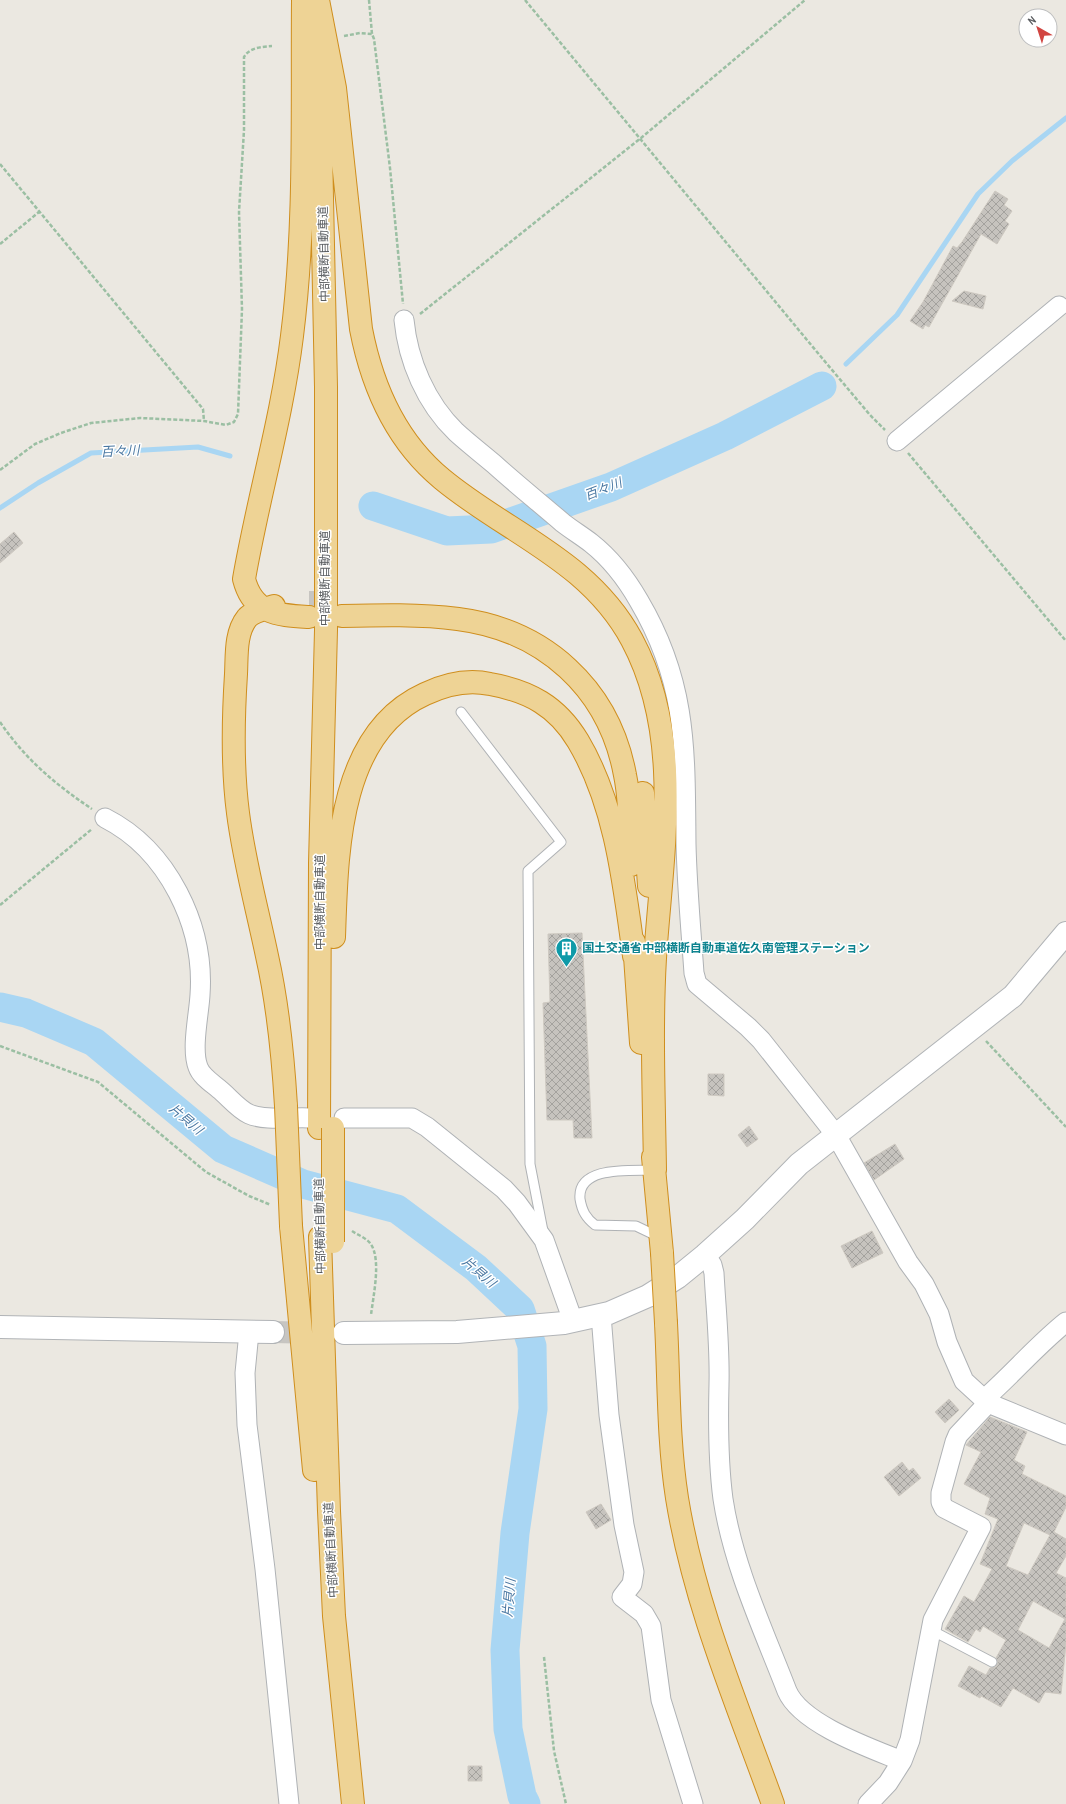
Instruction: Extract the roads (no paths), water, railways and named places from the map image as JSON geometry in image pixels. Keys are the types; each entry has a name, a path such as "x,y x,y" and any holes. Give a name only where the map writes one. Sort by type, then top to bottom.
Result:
{"highway":[{"path":"264,609 251,599 244,579 276,430 292,336 300,250 303,0"},
{"name":"中部横断自動車道","path":"310,0 321,150 326,387 326,630 320,863 326,1123 334,1236 323,1347 334,1616 353,1804"},
{"path":"318,0 335,88 357,296 367,361 385,406 410,445 441,478 478,505 569,566 607,603 631,639 650,682 658,712 665,773 662,886 645,958"},
{"path":"309,609 283,603 264,609 247,618 239,637 234,714 234,776 243,846 267,957 283,1058 291,1226 314,1469 334,1616"},
{"path":"342,609 456,604 486,609 516,618 542,630 568,648 603,684 622,716 632,742 640,775 645,958 655,1170 666,1323 674,1472 687,1550 711,1633 773,1804"},
{"path":"326,1123 336,884 341,836 354,778 363,754 378,731 393,714 411,700 436,689 461,682 483,682 509,687 530,695 546,704 562,720 577,740 589,762 607,811 616,844 625,891 645,958"}],"street":[{"path":"898,441 1059,306"},
{"path":"404,320 406,339 413,361 431,400 455,431 528,494 592,544 608,560 638,600 662,647 676,690 685,745 686,845 697,984 748,1027 761,1040 836,1135 908,1262 924,1284 940,1314 947,1342 964,1381 985,1402 1066,1435"},
{"path":"105,818 118,825 141,843 160,864 175,886 185,906 199,951 201,993 196,1053 198,1067 207,1079 248,1114 260,1117 326,1123 412,1118 428,1127 504,1189 517,1203 544,1240 568,1322"},
{"path":"344,1333 487,1330 568,1322 601,1315 622,1307 663,1287 705,1256 745,1219 794,1168 1013,996 1066,933"},
{"path":"705,1256 712,1265 718,1331 717,1432 724,1500 733,1542 744,1578 787,1691 791,1701 797,1708 828,1728 855,1742 902,1761"},
{"path":"601,1315 609,1415 624,1525 634,1572 632,1584 622,1597 644,1614 651,1626 661,1700 693,1804"},
{"path":"868,1804 888,1783 902,1761 910,1740 933,1620 981,1527 944,1508 941,1502 941,1494 955,1442 958,1435 985,1402 1045,1340 1066,1322"},
{"path":"0,1328 273,1332"},
{"path":"249,1332 245,1373 246,1424 265,1569 289,1804"}],"lane":[{"path":"461,712 561,842 528,871 531,1116 530,1164 544,1240"},
{"path":"655,1170 600,1173 591,1177 580,1193 581,1206 586,1217 595,1225 636,1226 660,1246"},
{"path":"931,1630 992,1662"}],"waterway":[{"path":"846,364 897,315 978,194 1012,161 1066,118"},
{"name":"百々川","path":"373,506 447,531 491,529 611,487 725,436 822,386"},
{"name":"百々川","path":"0,508 38,483 91,453 198,447 230,456"},
{"name":"片貝川","path":"0,1007 26,1013 94,1042 223,1149 303,1184 397,1209 476,1268 520,1309 532,1346 533,1409 515,1533 505,1650 508,1729 522,1796 526,1804"}],"tunnel":[{"path":"309,602 342,602"},
{"path":"273,1332 320,1333"}],"place":[{"name":"国土交通省中部横断自動車道佐久南管理ステーション","path":"566,968"}]}
